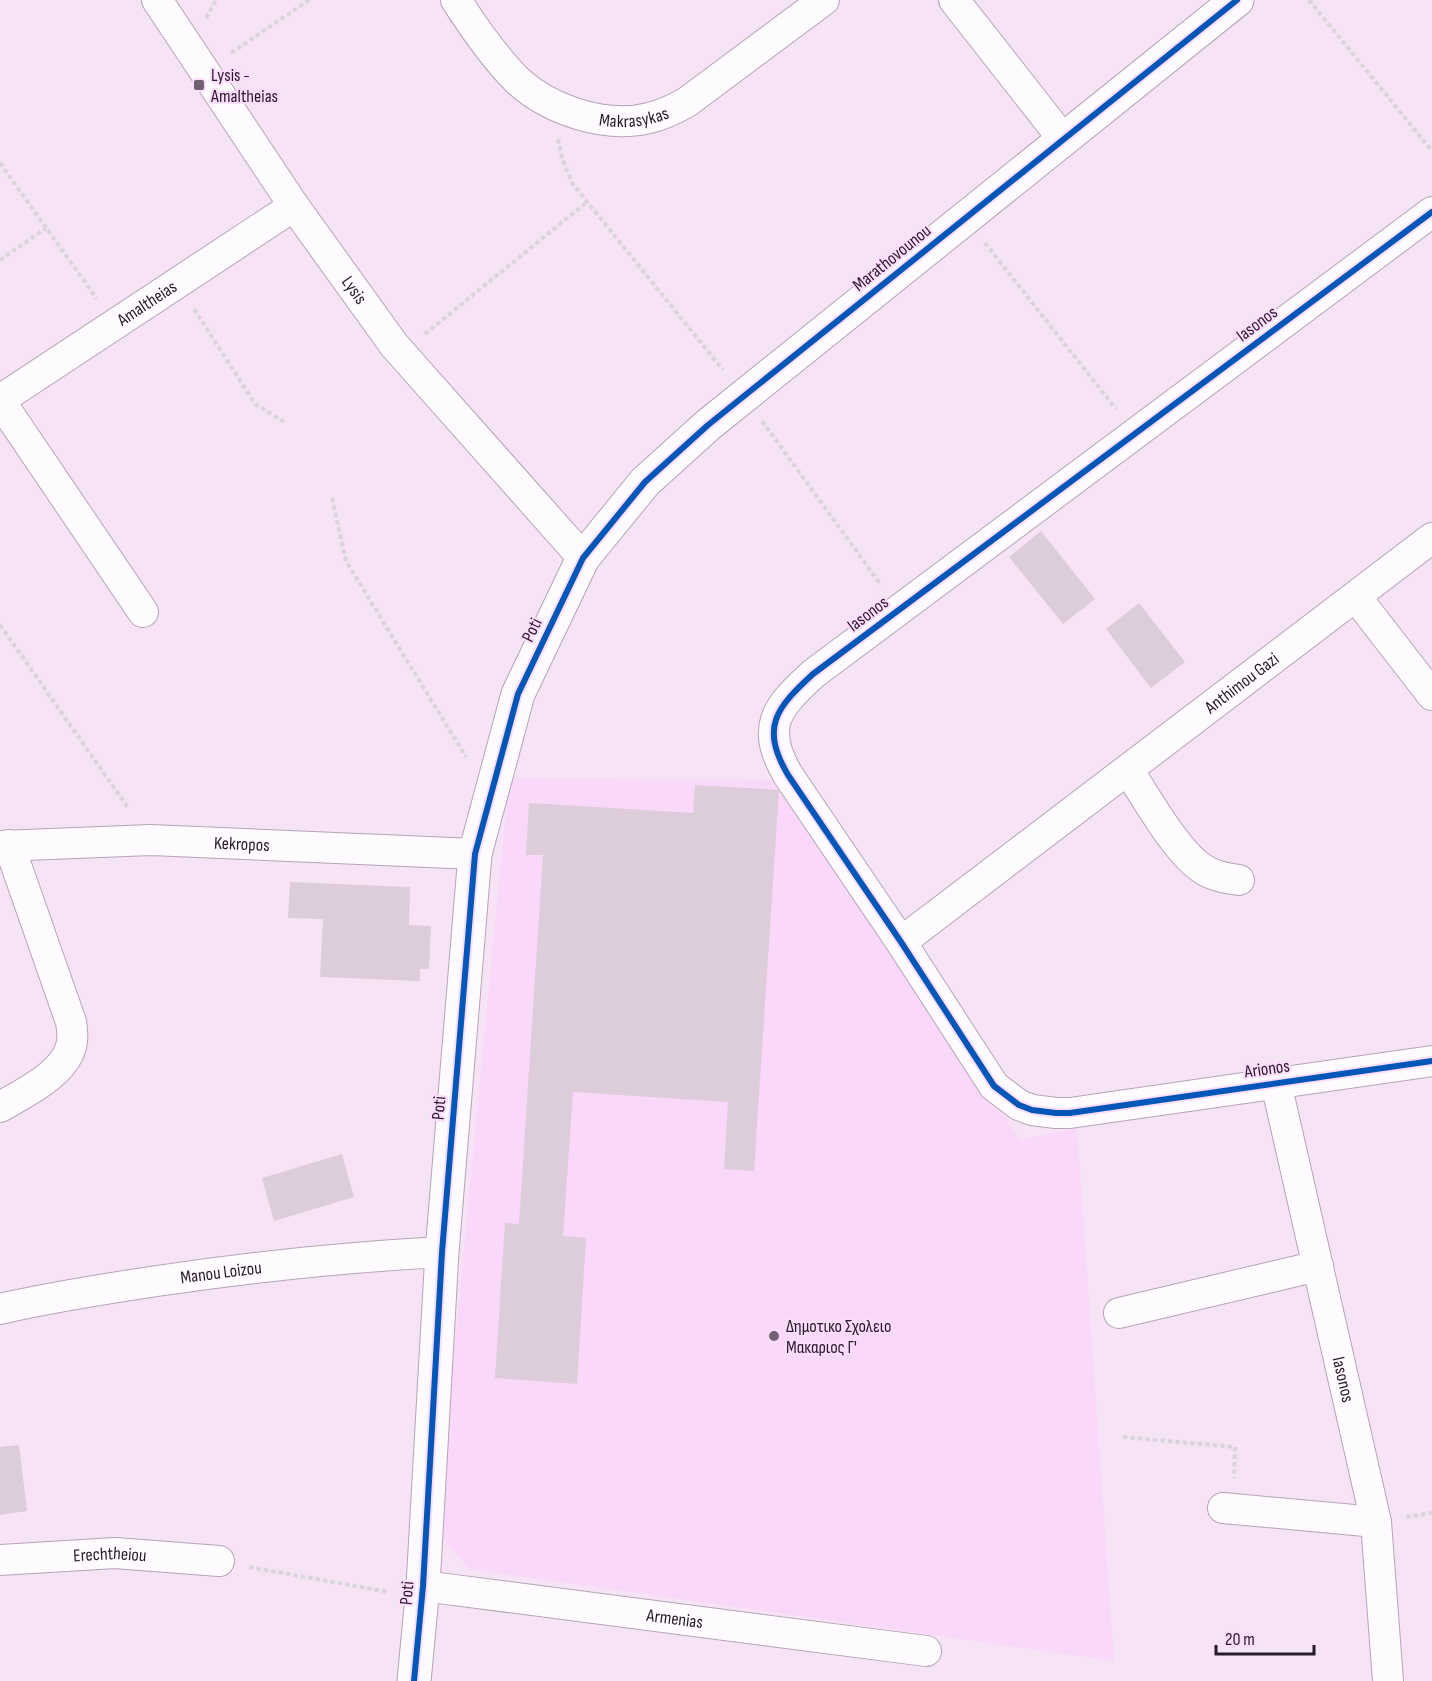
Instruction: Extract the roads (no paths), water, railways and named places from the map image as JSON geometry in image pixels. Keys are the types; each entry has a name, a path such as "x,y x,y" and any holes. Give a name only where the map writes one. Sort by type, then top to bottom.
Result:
{"street":[{"name":"Lysis","path":"157,0 294,206 401,354 583,558"},
{"name":"Makrasykas","path":"456,0 480,37 518,80 535,94 556,106 576,113 625,121 647,119 667,113 687,102 824,0"},
{"path":"954,0 1063,139"},
{"name":"Marathovounou","path":"583,558 645,482 744,396 1237,0"},
{"name":"Amaltheias","path":"143,612 0,401 294,206"},
{"name":"Iasonos","path":"1107,1108 1070,1113 1045,1112 1019,1105 1005,1096 986,1076 901,942 777,757 774,724 782,706 813,674 1432,212"},
{"name":"Anthimou Gazi","path":"901,942 1432,538"},
{"name":"Poti","path":"414,1681 422,1592 442,1252 475,854 518,694 583,558"},
{"path":"1356,597 1432,695"},
{"path":"1128,770 1185,854 1201,868 1217,877 1239,880"},
{"name":"Kekropos","path":"0,1107 54,1072 66,1058 73,1042 71,1022 5,846 150,840 475,854"},
{"name":"Arionos","path":"1107,1108 1432,1061"},
{"name":"Iasonos","path":"1276,1083 1376,1522 1388,1681"},
{"name":"Manou Loizou","path":"0,1309 114,1288 288,1263 442,1252"},
{"path":"1119,1313 1318,1266"},
{"path":"1228,1508 1376,1522"},
{"name":"Erechtheiou","path":"0,1560 115,1553 219,1561"},
{"name":"Armenias","path":"422,1592 926,1651"}],"place":[{"name":"Lysis - Amaltheias","path":"199,85"},
{"name":"Δημοτικο Σχολειο Μακαριος Γ'","path":"774,1336"}]}
